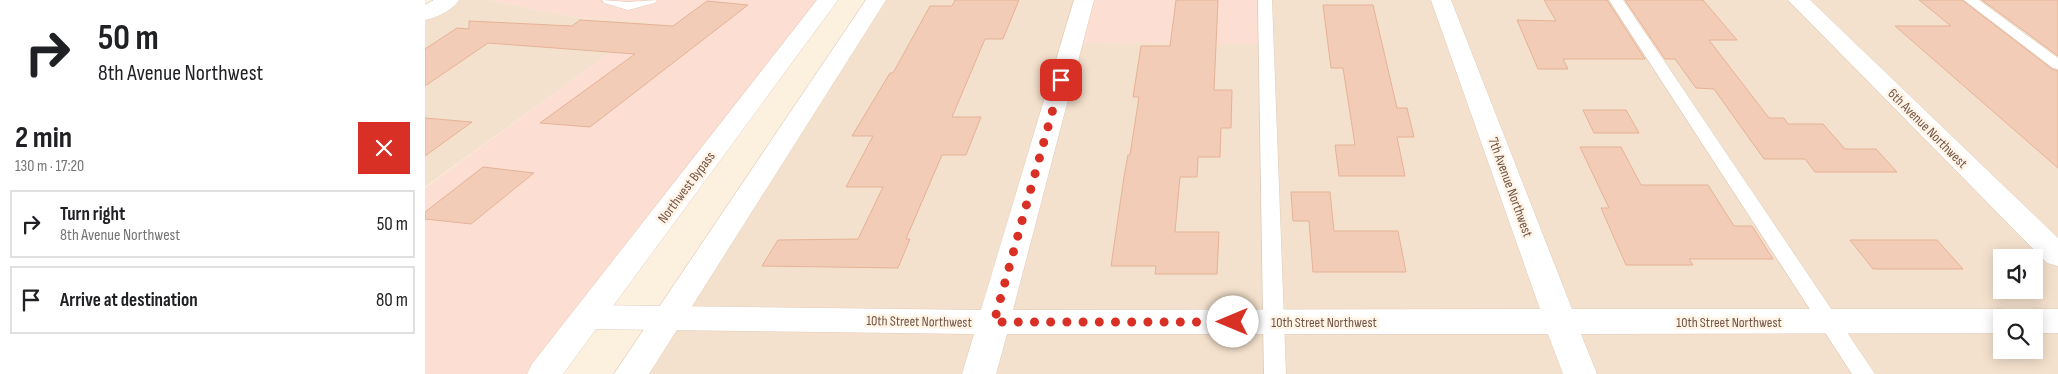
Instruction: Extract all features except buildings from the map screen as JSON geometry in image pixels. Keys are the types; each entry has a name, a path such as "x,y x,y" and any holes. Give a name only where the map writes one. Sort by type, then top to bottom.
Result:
{"street":[{"path":"425,14 449,0"},
{"name":"Northwest Bypass","path":"544,374 828,0"},
{"path":"631,374 876,0"},
{"path":"979,374 1084,0"},
{"name":"7th Avenue Northwest","path":"1441,0 1580,374"},
{"name":"6th Avenue Northwest","path":"1798,0 2058,256"},
{"name":"10th Street Northwest","path":"587,317 994,322 1993,321"},
{"path":"2043,321 2058,321"}],"lane":[{"path":"609,0 628,6 650,0"},
{"path":"1265,0 1275,374"},
{"path":"1616,0 1864,374"},
{"path":"1971,0 2058,65"}],"shaded area":[{"path":"449,0 488,0 579,18 652,22 425,187 425,14"},
{"path":"488,0 828,0 544,374 425,374 425,188 651,22 579,18"},
{"path":"876,0 2058,0 2058,374 631,374"},
{"path":"1084,0 1265,0 1266,44 1072,43"}],"route":[{"path":"1061,80 994,322 1233,322"}]}
